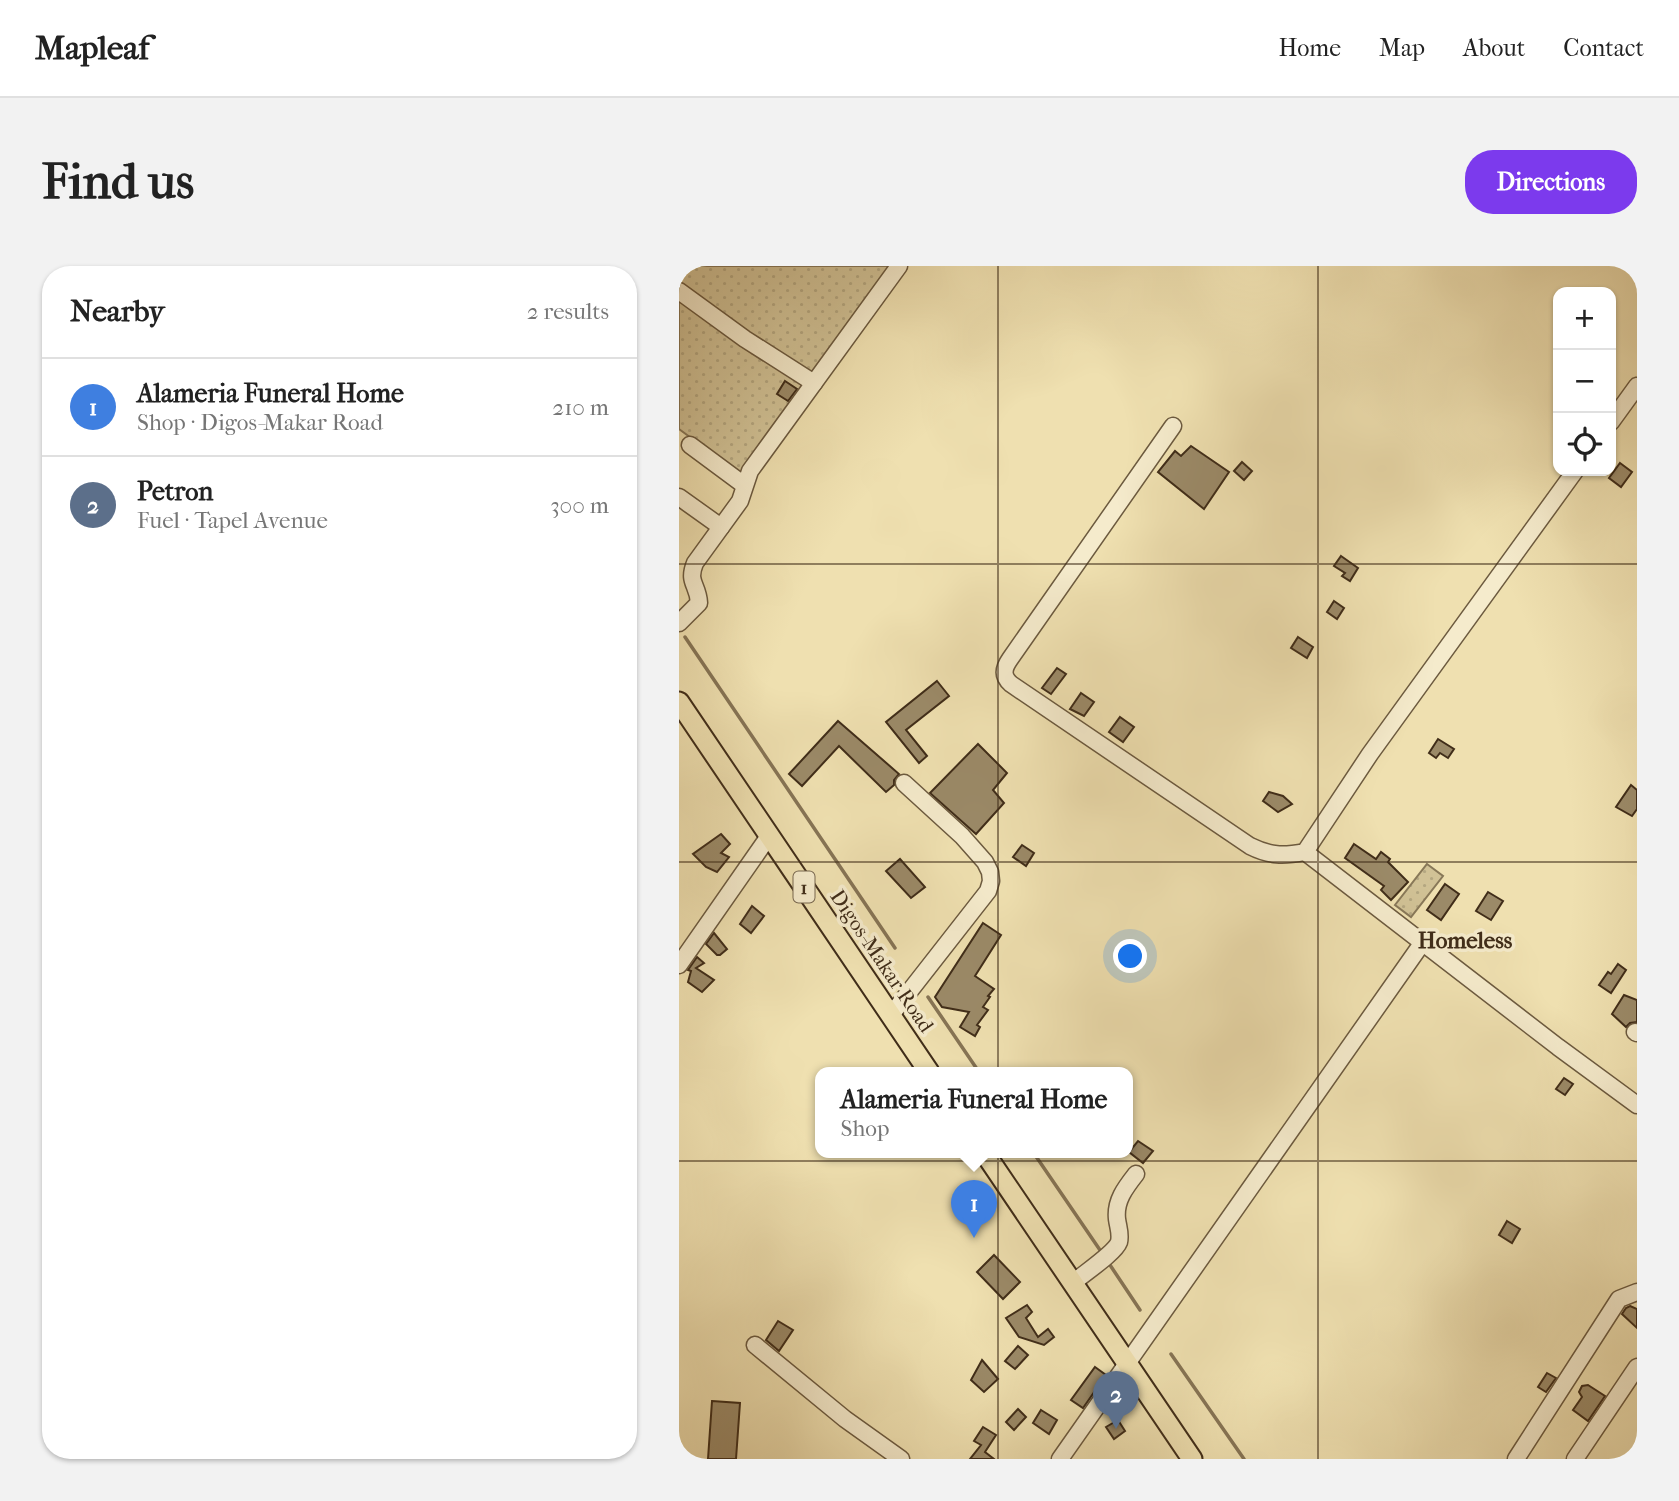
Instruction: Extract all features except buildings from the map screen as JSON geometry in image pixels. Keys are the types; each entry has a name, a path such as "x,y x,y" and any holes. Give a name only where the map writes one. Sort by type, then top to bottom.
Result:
{"main road":[{"name":"Digos-Makar Road","path":"679,702 926,1067"},
{"path":"988,1158 1192,1459"}],"street":[{"path":"679,623 699,603 691,579 695,563 740,500 750,471 899,266"},
{"path":"679,291 745,339 814,383"},
{"path":"1616,415 1637,386"},
{"path":"1173,426 1010,659 1004,676 1011,684 1250,846 1273,855 1305,852 1370,754 1572,476"},
{"path":"690,445 744,485"},
{"path":"679,497 721,527"},
{"path":"891,1015 988,891 991,881 985,862 962,836 904,783"},
{"path":"679,965 769,836"},
{"path":"1305,852 1637,1105"},
{"path":"1060,1459 1423,942"},
{"path":"1073,1283 1115,1248 1120,1233 1117,1220 1119,1200 1136,1174"},
{"path":"1516,1459 1619,1299 1637,1292"},
{"path":"755,1345 845,1419 901,1459"},
{"path":"1575,1459 1637,1367"}],"shaded area":[{"path":"679,266 897,266 748,480 679,429"},
{"path":"1427,864 1443,876 1411,917 1395,905"}],"waterway":[{"path":"685,637 895,948"},
{"path":"928,997 976,1067"},
{"path":"1037,1158 1102,1253"},
{"path":"1108,1262 1140,1310"},
{"path":"1171,1354 1244,1459"}],"place":[{"name":"Alameria Funeral Home","path":"974,1238"},
{"name":"Petron","path":"1116,1429"}],"district":[{"name":"Homeless","path":"1465,940"}]}
